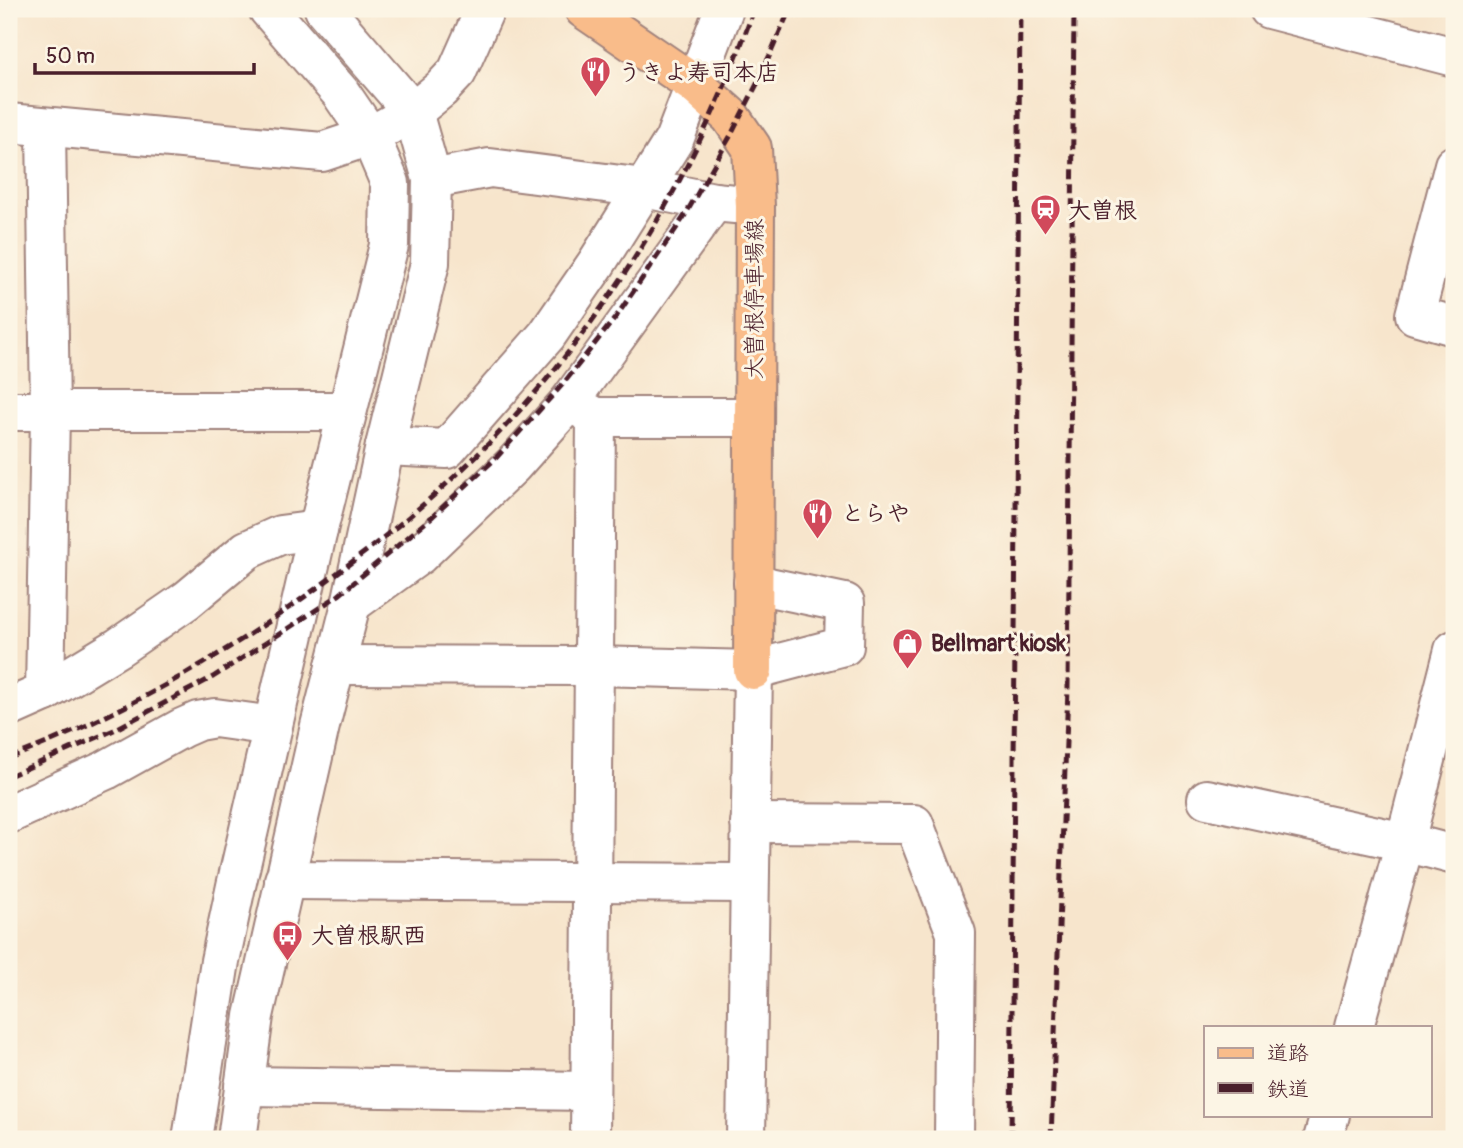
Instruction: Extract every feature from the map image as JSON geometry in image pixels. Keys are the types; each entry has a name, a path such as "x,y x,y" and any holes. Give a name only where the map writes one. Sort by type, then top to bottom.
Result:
{"main road":[{"name":"大曽根停車場線","path":"584,9 694,84 730,116 752,148 755,206 752,670"}],"street":[{"path":"192,1139 220,961 318,530 389,245 390,183 370,136 340,92 268,9"},
{"path":"237,1139 254,1016 351,604 385,446 430,263 432,179 413,111 324,9"},
{"path":"21,697 50,412 27,125 322,152 370,136 413,111 440,89 457,72 485,9"},
{"path":"385,446 447,449 547,335 596,264 674,140 724,9"},
{"path":"1269,9 1454,57"},
{"path":"1454,164 1415,316 1454,326"},
{"path":"432,179 490,167 755,206"},
{"path":"351,604 419,555 513,465 583,409 714,202"},
{"path":"583,409 753,417"},
{"path":"583,409 594,666 590,1139"},
{"path":"9,411 347,411"},
{"path":"21,697 131,639 187,600 247,551 280,536 318,530"},
{"path":"335,665 594,666 752,670 844,646 845,603 753,582"},
{"path":"1354,1026 1454,650"},
{"path":"746,1139 752,670"},
{"path":"9,814 106,770 198,721 215,718 273,726"},
{"path":"1207,799 1454,855"},
{"path":"750,824 914,824 956,933 954,1139"},
{"path":"284,880 749,883"},
{"path":"244,1086 590,1091"},
{"path":"1324,1139 1330,1116"}],"railway":[{"path":"9,758 83,727 156,691 259,628 320,586 398,526 448,483 495,437 577,341 648,236 707,125 754,9"},
{"path":"9,776 114,730 213,677 264,644 339,595 433,516 495,459 563,384 616,317 684,217 757,84 790,9"},
{"path":"1011,1139 1020,9"},
{"path":"1051,1139 1068,689 1074,9"}],"place":[{"name":"うきよ寿司本店","path":"595,99"},
{"name":"大曽根","path":"1045,237"},
{"name":"とらや","path":"818,540"},
{"name":"Bellmart kiosk","path":"908,670"},
{"name":"大曽根駅西","path":"288,962"}]}
